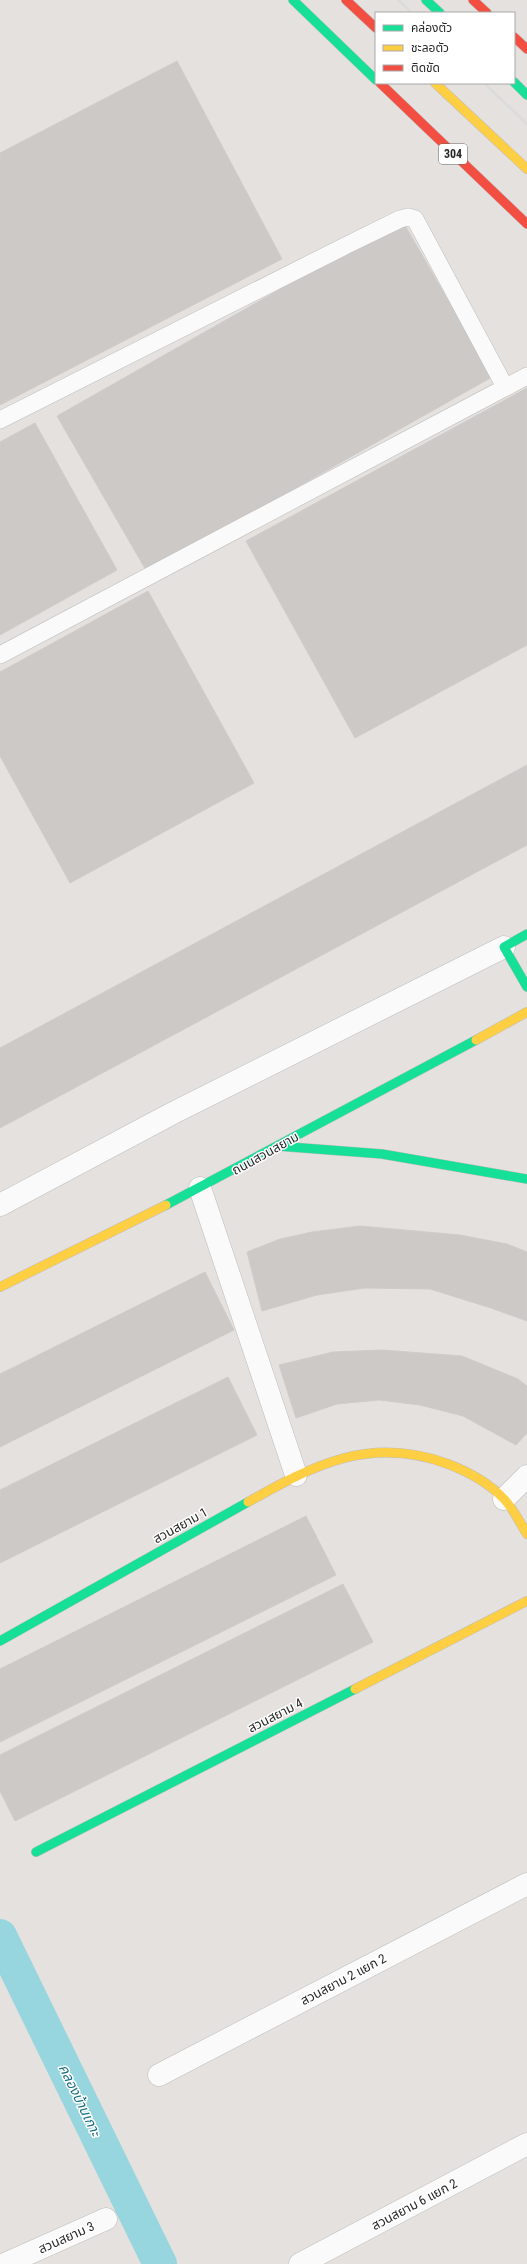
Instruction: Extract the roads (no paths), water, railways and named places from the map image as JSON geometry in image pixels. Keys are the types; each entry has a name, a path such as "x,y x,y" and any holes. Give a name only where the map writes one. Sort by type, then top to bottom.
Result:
{"main road":[{"path":"293,0 375,79"},
{"path":"346,0 375,27"},
{"path":"426,0 439,12"},
{"path":"473,0 486,12"},
{"path":"515,38 527,49"},
{"path":"515,83 527,95"},
{"name":"304","path":"381,84 527,224"},
{"path":"436,84 527,169"},
{"path":"527,934 504,947 527,987"},
{"name":"ถนนสวนสยาม","path":"0,1287 200,1188 527,1012"},
{"path":"276,1146 382,1154 527,1179"},
{"name":"สวนสยาม 1","path":"0,1641 296,1475 340,1458 381,1451 428,1457 472,1473 504,1499 527,1534"},
{"name":"สวนสยาม 4","path":"36,1852 527,1602"}],"street":[{"path":"0,1205 173,1113 504,947"},
{"path":"200,1188 296,1475"},
{"path":"504,1499 527,1476"},
{"name":"สวนสยาม 2 แยก 2","path":"159,2075 527,1884"},
{"name":"สวนสยาม 6 แยก 2","path":"300,2264 527,2144"},
{"name":"สวนสยาม 3","path":"4,2264 106,2219"}],"lane":[{"path":"0,420 347,245 400,219 408,217 415,219 505,387"},
{"path":"0,655 527,376"}],"waterway":[{"name":"คลองบ้านเกาะ","path":"0,1936 160,2264"}],"railway":[{"path":"398,0 411,12"},
{"path":"485,84 527,124"}]}
